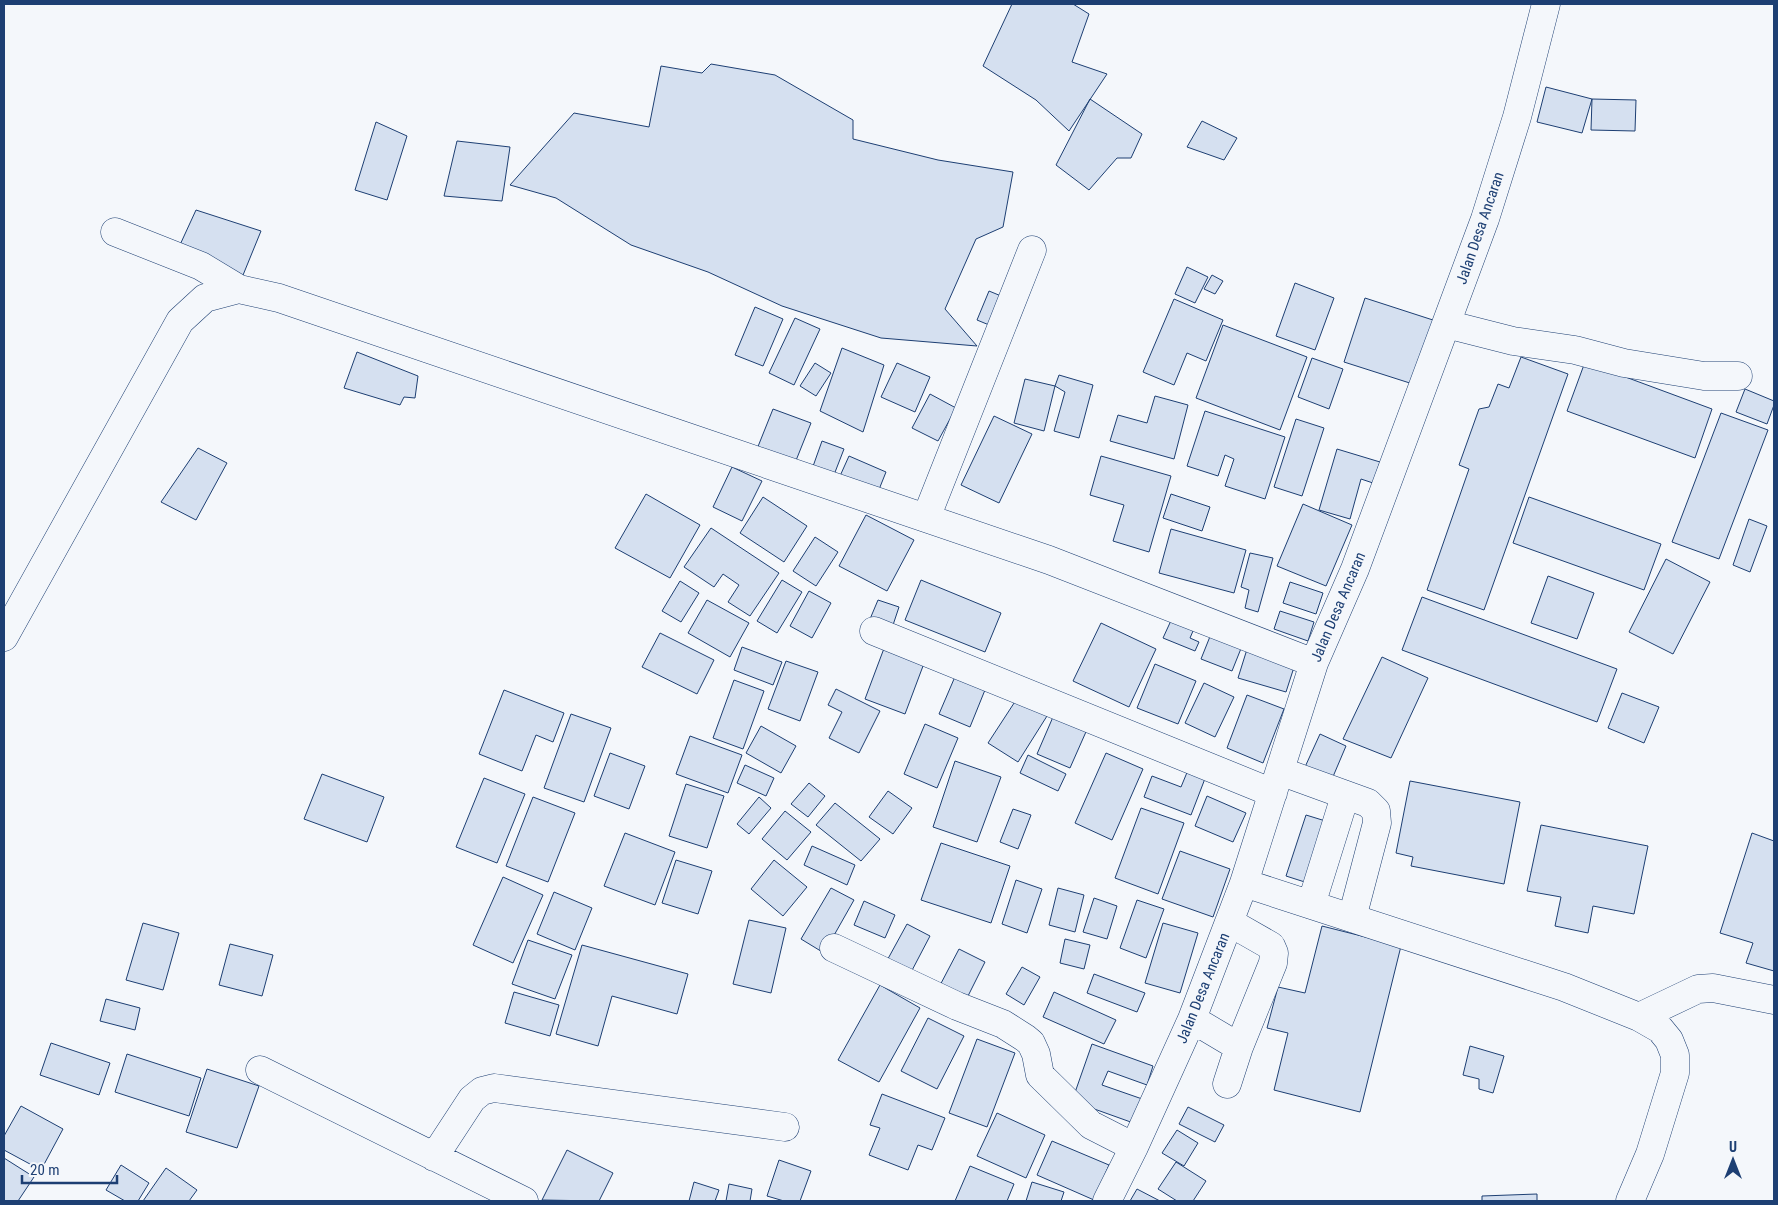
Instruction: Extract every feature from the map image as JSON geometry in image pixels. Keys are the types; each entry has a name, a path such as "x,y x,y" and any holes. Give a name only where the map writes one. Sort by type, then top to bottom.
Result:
{"street":[{"name":"Jalan Desa Ancaran","path":"1107,1201 1134,1147 1192,1019 1244,883 1314,663 1355,570 1485,219 1517,117 1546,4"},
{"path":"114,232 200,266 239,289 279,298 1049,560 1314,663"},
{"path":"926,518 1032,250"},
{"path":"4,637 180,321 205,298 239,289"},
{"path":"1446,324 1513,341 1575,350 1624,363 1704,376 1738,376"},
{"path":"874,631 1276,782 1346,796 1368,803 1376,811 1376,823 1352,918"},
{"path":"1311,905 1346,796"},
{"path":"1244,883 1564,987 1639,1016 1660,1029 1669,1040 1674,1054 1675,1073 1650,1154 1630,1201"},
{"path":"1227,1084 1273,963 1274,953 1271,946 1229,922"},
{"path":"834,948 957,1006 1003,1024 1025,1038 1031,1043 1036,1054 1040,1075 1091,1125 1134,1147"},
{"path":"1639,1016 1698,988 1713,988 1774,1000"},
{"path":"1192,1019 1240,1047"},
{"path":"260,1070 524,1201"},
{"path":"434,1157 472,1099 482,1091 494,1088 785,1127"}],"building":[{"path":"1012,4 1073,4 1089,14 1072,62 1107,74 1069,131 1036,100 983,66"},
{"path":"711,64 775,75 853,120 853,139 938,160 1013,172 1003,227 976,239 945,309 977,346 881,338 782,306 708,272 631,245 556,198 510,185 574,113 649,127 661,66 702,73"},
{"path":"1546,87 1592,99 1582,133 1537,122"},
{"path":"1090,99 1142,134 1131,158 1117,158 1089,190 1056,165"},
{"path":"1592,99 1636,100 1635,131 1591,130"},
{"path":"1202,121 1237,138 1224,160 1187,147"},
{"path":"376,122 407,136 387,200 355,190"},
{"path":"457,141 510,147 502,201 444,196"},
{"path":"196,210 261,231 241,280 179,247"},
{"path":"1187,267 1208,277 1195,303 1175,294"},
{"path":"1212,275 1223,281 1215,294 1204,289"},
{"path":"1295,283 1334,298 1315,350 1276,336"},
{"path":"989,291 1006,298 994,327 977,320"},
{"path":"1365,298 1436,321 1416,385 1344,362"},
{"path":"1174,299 1223,320 1206,361 1187,353 1174,385 1143,372"},
{"path":"755,307 783,319 763,366 735,355"},
{"path":"795,318 820,329 794,385 769,373"},
{"path":"1223,325 1307,357 1280,430 1196,398"},
{"path":"842,348 884,365 863,432 820,411"},
{"path":"357,352 418,376 415,398 404,397 400,405 344,388"},
{"path":"1521,357 1568,374 1484,610 1427,590 1469,469 1459,465 1479,409 1489,407 1498,384 1509,388"},
{"path":"1312,358 1343,369 1329,409 1298,397"},
{"path":"1585,362 1712,409 1695,458 1567,411"},
{"path":"815,363 831,373 816,396 800,386"},
{"path":"897,363 930,377 915,412 881,397"},
{"path":"1059,375 1093,385 1079,438 1054,431 1065,392 1055,386"},
{"path":"1025,379 1055,386 1044,431 1014,423"},
{"path":"1745,389 1774,401 1767,424 1736,412"},
{"path":"930,394 956,408 938,441 912,428"},
{"path":"1155,396 1188,405 1174,459 1110,441 1118,415 1147,423"},
{"path":"773,409 811,423 795,463 757,449"},
{"path":"1205,411 1285,437 1265,499 1225,486 1234,459 1225,455 1218,476 1187,466"},
{"path":"1721,413 1768,430 1719,559 1672,542"},
{"path":"994,416 1032,434 999,503 961,485"},
{"path":"1296,419 1324,428 1302,496 1274,487"},
{"path":"822,441 844,449 832,480 811,472"},
{"path":"198,448 227,463 196,520 161,502"},
{"path":"1337,449 1380,462 1373,483 1361,479 1350,519 1319,510"},
{"path":"849,456 886,472 878,492 840,476"},
{"path":"1101,456 1171,476 1149,552 1113,541 1124,505 1090,495"},
{"path":"732,467 762,481 742,521 713,507"},
{"path":"646,494 700,525 670,578 615,548"},
{"path":"1171,494 1210,507 1202,531 1163,518"},
{"path":"763,497 807,526 784,562 740,533"},
{"path":"1529,497 1661,544 1644,590 1513,543"},
{"path":"1303,504 1352,525 1326,586 1277,566"},
{"path":"866,515 914,540 887,591 839,566"},
{"path":"1749,519 1767,526 1750,572 1733,565"},
{"path":"711,528 779,573 750,616 728,602 739,585 723,574 714,587 684,567"},
{"path":"1171,529 1246,550 1234,593 1159,573"},
{"path":"815,537 838,552 816,586 793,571"},
{"path":"1250,553 1273,558 1258,612 1245,608 1249,590 1241,587"},
{"path":"1666,559 1710,582 1673,654 1629,632"},
{"path":"1548,576 1594,593 1577,639 1531,623"},
{"path":"782,580 802,592 777,633 757,621"},
{"path":"921,580 1001,613 985,652 905,620"},
{"path":"680,581 699,593 681,622 662,611"},
{"path":"1290,582 1323,593 1316,614 1283,603"},
{"path":"809,591 831,603 812,638 790,626"},
{"path":"1422,597 1617,669 1597,722 1402,650"},
{"path":"707,600 749,623 730,657 688,633"},
{"path":"878,600 899,607 892,628 870,619"},
{"path":"1280,611 1314,622 1308,641 1274,629"},
{"path":"1174,614 1196,624 1190,638 1199,642 1195,651 1163,638"},
{"path":"1101,623 1156,649 1129,707 1073,681"},
{"path":"660,633 714,660 697,694 642,667"},
{"path":"1211,634 1242,646 1232,671 1201,659"},
{"path":"886,643 926,658 905,714 865,699"},
{"path":"1248,646 1296,661 1286,692 1238,678"},
{"path":"742,647 782,662 773,685 734,670"},
{"path":"1382,657 1428,678 1391,758 1343,739"},
{"path":"786,661 818,672 800,721 768,709"},
{"path":"1155,664 1196,681 1178,724 1137,708"},
{"path":"957,672 987,685 970,727 939,714"},
{"path":"734,680 764,691 743,749 713,738"},
{"path":"1204,683 1234,697 1215,737 1185,723"},
{"path":"836,689 880,711 859,753 829,738 842,712 828,705"},
{"path":"504,690 564,713 553,742 536,735 522,771 479,754"},
{"path":"1622,693 1659,707 1644,743 1608,728"},
{"path":"1247,695 1284,709 1263,763 1227,748"},
{"path":"1018,697 1047,716 1018,762 988,743"},
{"path":"1056,710 1089,725 1070,768 1037,754"},
{"path":"571,714 611,728 584,802 544,788"},
{"path":"925,724 958,738 937,788 904,774"},
{"path":"761,726 796,746 781,773 746,753"},
{"path":"1320,734 1346,746 1332,779 1305,767"},
{"path":"690,736 742,755 728,793 676,774"},
{"path":"610,753 645,766 629,809 594,796"},
{"path":"1106,753 1143,769 1112,840 1075,823"},
{"path":"1028,755 1066,774 1058,791 1020,773"},
{"path":"955,761 1001,777 977,842 933,827"},
{"path":"745,765 774,778 766,796 737,783"},
{"path":"1188,770 1206,776 1191,815 1144,797 1152,776 1181,787"},
{"path":"322,774 384,797 367,842 304,819"},
{"path":"484,778 525,794 497,863 456,847"},
{"path":"1410,781 1520,802 1504,884 1411,866 1413,857 1396,853"},
{"path":"809,783 825,796 808,817 791,804"},
{"path":"686,784 724,796 707,848 669,836"},
{"path":"888,791 912,808 893,834 869,817"},
{"path":"1207,796 1246,813 1233,842 1195,826"},
{"path":"533,797 575,813 548,882 506,866"},
{"path":"759,797 771,808 749,834 737,824"},
{"path":"835,803 880,839 861,861 816,825"},
{"path":"1141,808 1184,823 1158,894 1115,878"},
{"path":"1013,809 1031,815 1018,849 1000,842"},
{"path":"785,811 811,832 787,860 762,839"},
{"path":"1306,815 1332,823 1311,884 1286,876"},
{"path":"1541,825 1648,846 1634,914 1593,906 1588,933 1555,926 1561,897 1527,891"},
{"path":"625,833 675,852 655,905 604,886"},
{"path":"1752,833 1774,841 1774,971 1746,963 1753,943 1720,933"},
{"path":"941,843 1010,866 991,923 921,900"},
{"path":"812,846 855,865 847,885 804,865"},
{"path":"1180,851 1230,869 1213,917 1162,899"},
{"path":"676,860 712,871 698,914 662,903"},
{"path":"774,860 807,887 783,916 751,889"},
{"path":"503,877 543,895 513,963 473,945"},
{"path":"1016,880 1042,889 1027,933 1002,924"},
{"path":"831,888 854,900 824,953 801,939"},
{"path":"1058,888 1084,895 1075,932 1049,925"},
{"path":"554,892 592,908 575,950 537,934"},
{"path":"1094,898 1117,906 1107,939 1083,932"},
{"path":"1137,900 1164,909 1146,958 1120,948"},
{"path":"864,901 895,915 885,938 854,925"},
{"path":"749,920 786,928 771,993 733,984"},
{"path":"143,923 179,933 163,990 126,980"},
{"path":"1163,923 1198,933 1180,993 1145,983"},
{"path":"907,924 930,936 908,978 884,966"},
{"path":"1322,926 1401,946 1360,1112 1274,1090 1288,1033 1267,1028 1278,987 1305,993"},
{"path":"1065,939 1090,945 1084,969 1060,963"},
{"path":"528,940 572,955 555,999 512,984"},
{"path":"230,944 273,955 262,996 219,985"},
{"path":"582,945 688,974 677,1014 612,996 598,1046 556,1034"},
{"path":"959,949 985,962 964,1004 937,991"},
{"path":"1022,967 1040,977 1024,1005 1006,994"},
{"path":"1094,974 1145,993 1137,1012 1087,993"},
{"path":"880,985 920,1008 879,1082 838,1060"},
{"path":"514,992 559,1005 550,1036 505,1023"},
{"path":"1054,992 1116,1020 1104,1044 1043,1017"},
{"path":"106,999 140,1008 135,1030 100,1021"},
{"path":"928,1018 964,1036 937,1089 901,1071"},
{"path":"977,1039 1015,1053 987,1127 949,1113"},
{"path":"51,1043 110,1063 99,1095 40,1075"},
{"path":"1092,1044 1153,1066 1147,1085 1108,1071 1102,1085 1148,1101 1139,1125 1072,1101"},
{"path":"1470,1046 1504,1056 1493,1093 1479,1089 1479,1079 1463,1075"},
{"path":"127,1054 201,1078 189,1116 115,1092"},
{"path":"207,1069 259,1086 237,1148 186,1132"},
{"path":"882,1094 945,1118 932,1150 918,1145 908,1170 869,1155 880,1128 870,1125"},
{"path":"21,1106 63,1129 41,1170 4,1150 4,1136"},
{"path":"1188,1107 1224,1125 1215,1142 1179,1124"},
{"path":"997,1113 1045,1135 1026,1178 977,1156"},
{"path":"1177,1130 1198,1143 1184,1166 1162,1153"},
{"path":"1052,1141 1109,1165 1094,1200 1037,1175"},
{"path":"567,1150 613,1173 599,1201 542,1200"},
{"path":"4,1158 34,1177 18,1201 4,1201"},
{"path":"779,1160 811,1171 800,1201 784,1201 767,1196"},
{"path":"1176,1162 1206,1181 1193,1201 1177,1201 1158,1189"},
{"path":"121,1165 149,1183 138,1201 125,1201 106,1190"},
{"path":"970,1166 1014,1184 1007,1201 955,1201"},
{"path":"166,1168 197,1190 189,1201 143,1201"},
{"path":"694,1182 719,1190 715,1201 689,1201"},
{"path":"1032,1182 1064,1192 1061,1201 1026,1201"},
{"path":"729,1184 752,1189 750,1201 726,1201"},
{"path":"1137,1189 1160,1201 1130,1201"},
{"path":"1537,1194 1537,1201 1482,1201 1482,1196"}]}
